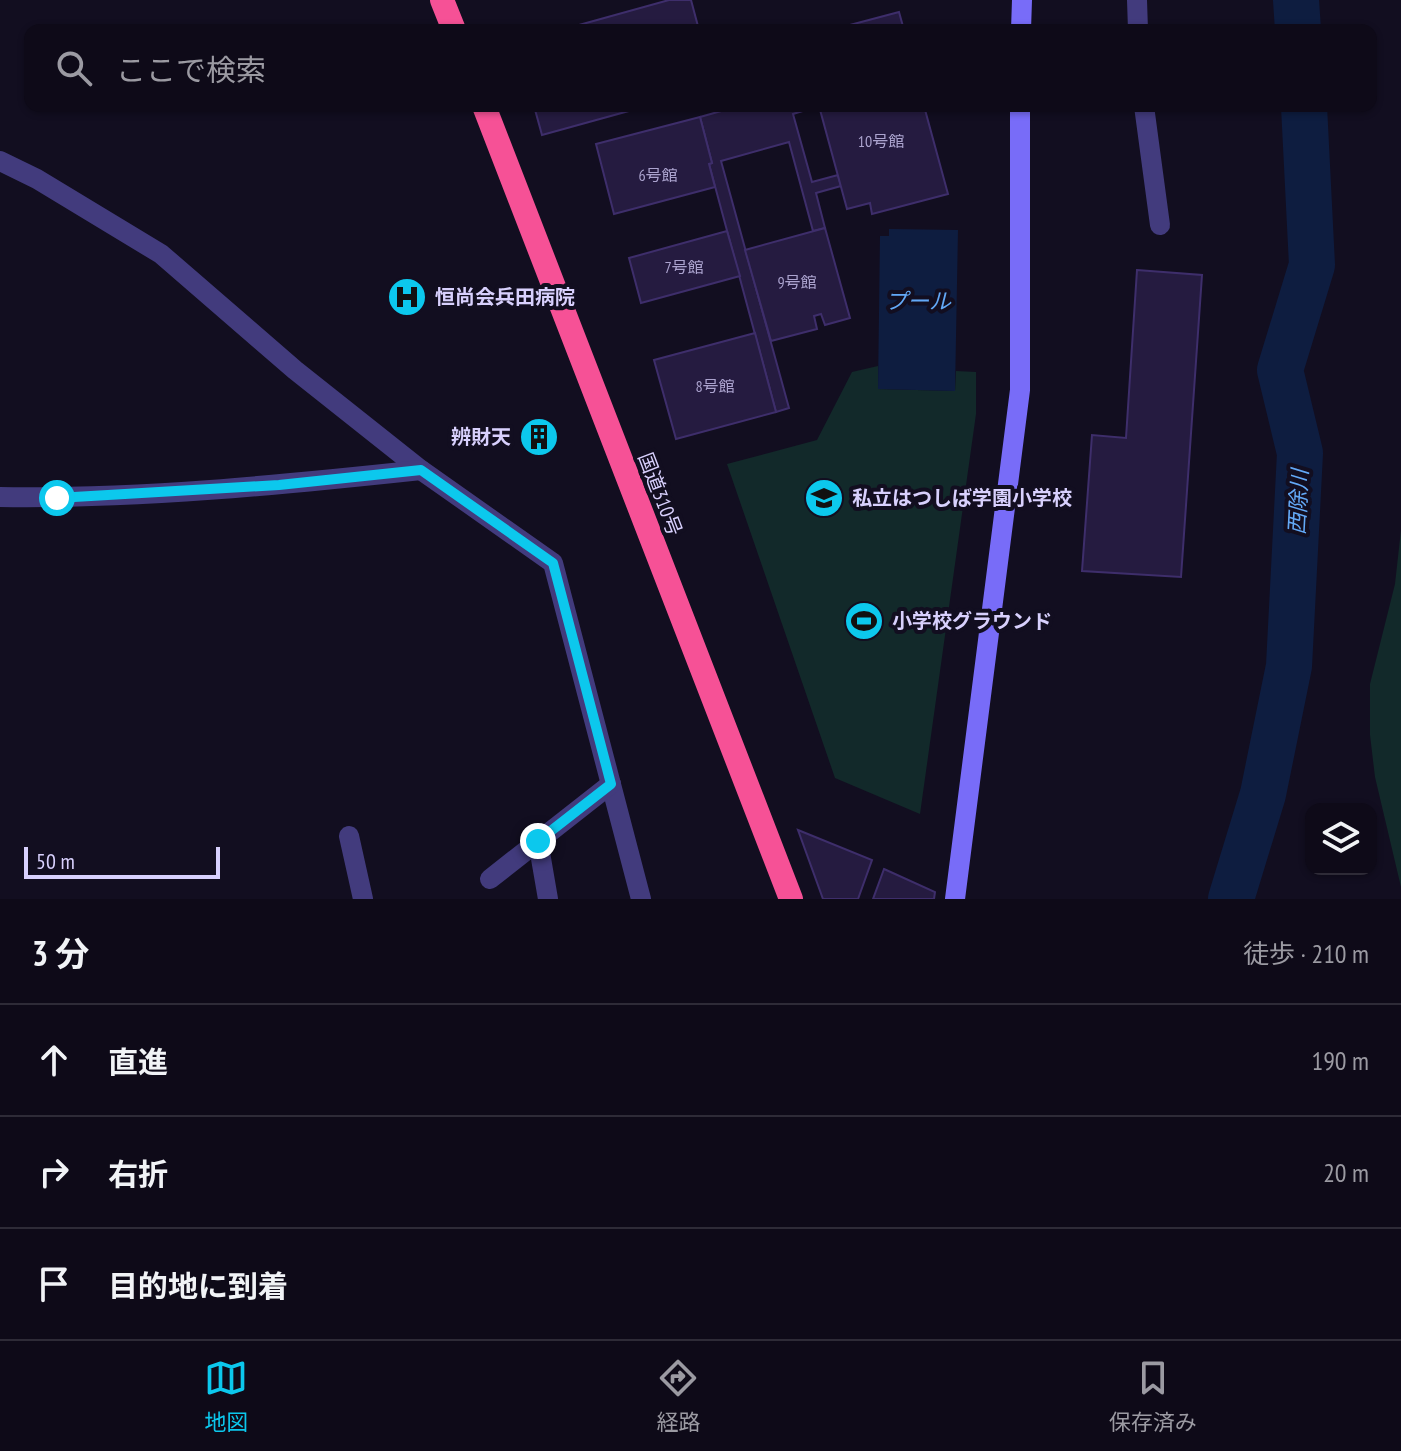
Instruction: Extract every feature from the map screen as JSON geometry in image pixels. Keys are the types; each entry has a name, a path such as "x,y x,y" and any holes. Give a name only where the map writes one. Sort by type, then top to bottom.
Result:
{"highway":[{"path":"442,0 452,24"},
{"name":"国道310号","path":"486,112 791,899"}],"street":[{"path":"1021,24 1022,0"},
{"path":"1137,0 1138,24"},
{"path":"955,899 1020,390 1020,112"},
{"path":"1145,112 1160,225"},
{"path":"0,161 37,179 161,254 295,370 421,470 553,563 641,899"},
{"path":"0,497 57,498 279,485 421,470"},
{"path":"490,879 611,784"},
{"path":"349,836 363,899"},
{"path":"538,841 548,899"}],"green space":[{"name":"小学校グラウンド","path":"878,366 878,389 955,391 956,371 976,372 976,414 920,814 835,778 727,464 817,440 852,372"},
{"path":"1401,530 1401,887 1375,777 1370,735 1370,684 1395,584"}],"water":[{"name":"プール","path":"889,229 958,230 955,391 878,389 880,236 889,236"}],"building":[{"path":"669,0 691,0 697,24 583,24"},
{"path":"899,12 902,24 854,24"},
{"path":"536,112 625,112 542,135"},
{"path":"718,112 800,112 793,114 812,182 838,175 841,186 816,193 825,228 813,231 789,142 721,161 789,408 776,412 709,164 712,163 700,117"},
{"path":"821,112 926,112 948,194 872,214 870,203 847,209"},
{"path":"700,117 715,187 614,214 596,144"},
{"path":"825,228 850,318 825,325 821,314 814,316 817,329 771,341 745,250"},
{"path":"727,231 740,276 641,303 629,258"},
{"path":"1137,270 1202,275 1181,577 1082,571 1092,435 1126,438"},
{"path":"755,333 776,412 676,439 654,360"},
{"path":"798,830 872,860 858,899 823,899"},
{"path":"884,869 935,892 934,899 873,899"}],"waterway":[{"name":"西除川","path":"1296,0 1298,24"},
{"name":"西除川","path":"1231,899 1263,794 1289,666 1300,453 1280,370 1312,265 1304,112"}],"place":[{"name":"恒尚会兵田病院","path":"407,297"},
{"name":"辨財天","path":"539,437"},
{"name":"私立はつしば学園小学校","path":"824,498"},
{"name":"小学校グラウンド","path":"864,621"}],"route":[{"path":"57,498 279,485 421,470 553,563 611,784 538,841"}]}
